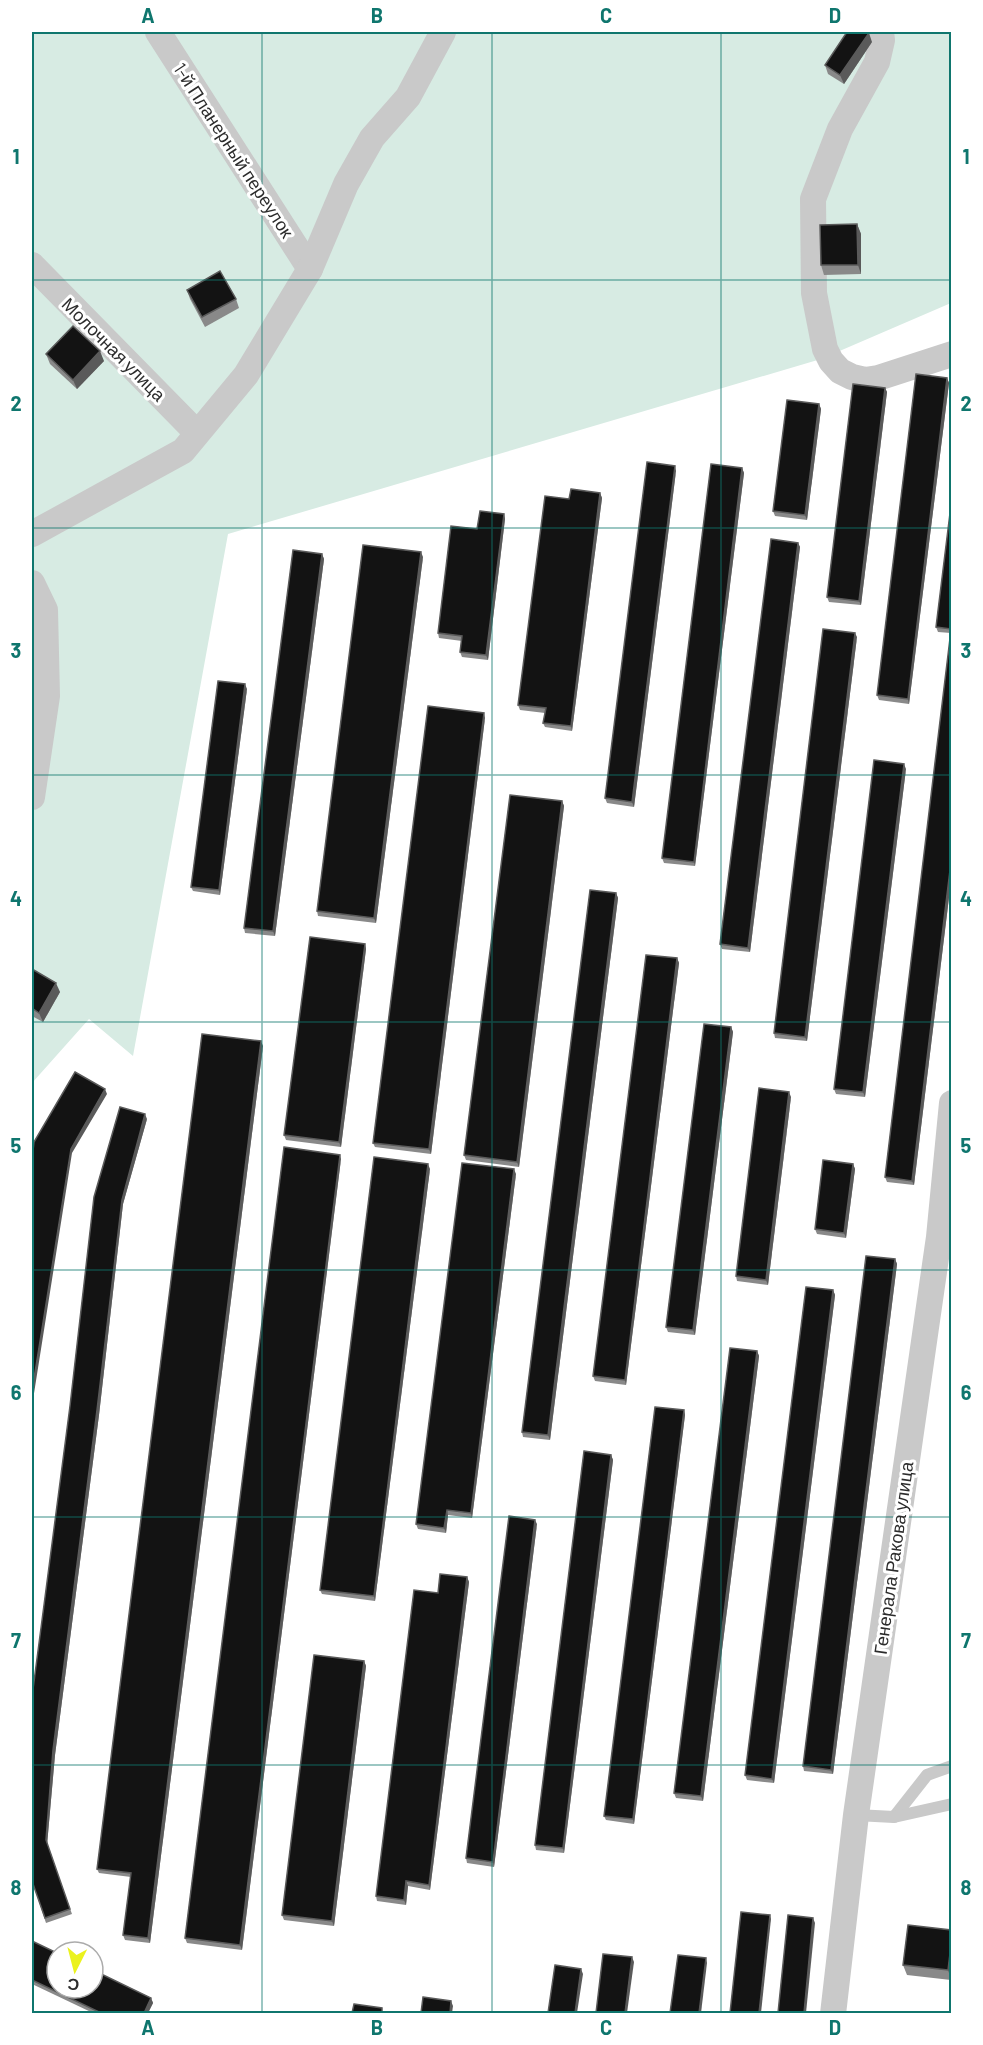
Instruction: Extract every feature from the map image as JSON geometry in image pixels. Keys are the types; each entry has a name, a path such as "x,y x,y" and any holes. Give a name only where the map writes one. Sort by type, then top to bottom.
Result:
{"street":[{"name":"1-й Планерный переулок","path":"158,32 310,269"},
{"path":"32,534 183,451 246,375 310,269 351,175 372,138 408,97 443,32"},
{"path":"881,32 882,40 877,62 840,129 813,199 814,292 825,350 840,371 865,380 878,378 951,354"},
{"name":"Молочная улица","path":"32,265 197,433"},
{"path":"32,583 45,610 47,696 32,796"},
{"name":"Генерала Ракова улица","path":"833,2013 856,1815 945,1228 951,1103"}],"lane":[{"path":"894,1817 927,1775 951,1766"},
{"path":"856,1815 894,1817 951,1804"}],"green space":[{"path":"32,32 951,32 951,303 821,359 228,534 133,1056 89,1019 32,1083"}],"building":[{"path":"847,32 869,33 840,75 825,65"},
{"path":"857,224 858,265 821,265 820,225"},
{"path":"220,271 236,299 202,317 187,290"},
{"path":"73,326 100,351 73,380 46,354"},
{"path":"916,374 947,378 908,699 877,695"},
{"path":"853,384 885,388 859,601 827,597"},
{"path":"787,400 819,404 805,515 773,511"},
{"path":"647,462 675,466 632,802 605,798"},
{"path":"711,464 742,468 694,862 662,858"},
{"path":"571,489 600,493 571,726 543,723 546,708 518,705 545,496 569,499"},
{"path":"951,505 951,629 936,627"},
{"path":"480,511 504,514 486,655 460,652 462,636 438,633 451,526 477,529"},
{"path":"771,539 798,543 748,948 720,944"},
{"path":"363,545 421,552 374,918 317,911"},
{"path":"293,550 322,554 273,931 244,928"},
{"path":"823,629 855,633 805,1037 774,1033"},
{"path":"951,630 951,862 912,1181 885,1177"},
{"path":"218,681 245,684 219,890 191,887"},
{"path":"428,706 484,713 429,1149 373,1143"},
{"path":"874,760 904,764 863,1092 834,1089"},
{"path":"510,795 562,801 517,1162 464,1155"},
{"path":"590,890 616,893 548,1435 522,1432"},
{"path":"310,937 365,944 339,1142 284,1135"},
{"path":"646,955 677,958 625,1380 593,1376"},
{"path":"32,969 56,983 39,1013 32,1008"},
{"path":"704,1024 731,1027 693,1330 666,1327"},
{"path":"202,1034 261,1041 148,1938 123,1935 131,1873 97,1869"},
{"path":"75,1072 105,1089 71,1149 32,1391 32,1160 34,1142"},
{"path":"759,1088 789,1092 766,1280 736,1276"},
{"path":"120,1107 145,1114 122,1200 53,1750 46,1840 70,1909 45,1918 32,1881 32,1697 70,1406 94,1197"},
{"path":"284,1147 340,1155 240,1945 185,1938"},
{"path":"374,1157 428,1164 374,1596 320,1590"},
{"path":"823,1160 853,1164 844,1233 815,1229"},
{"path":"462,1163 514,1169 471,1513 447,1510 444,1528 416,1524"},
{"path":"866,1256 895,1259 831,1770 803,1766"},
{"path":"806,1287 833,1290 772,1779 745,1775"},
{"path":"730,1348 757,1351 701,1796 674,1793"},
{"path":"655,1407 684,1410 633,1819 604,1816"},
{"path":"584,1451 611,1455 563,1848 535,1845"},
{"path":"509,1516 535,1520 493,1862 466,1858"},
{"path":"440,1574 467,1577 429,1885 406,1881 404,1900 376,1896 414,1590 438,1593"},
{"path":"314,1655 364,1661 332,1921 282,1915"},
{"path":"741,1912 770,1915 759,2013 730,2013"},
{"path":"788,1915 813,1918 804,2013 778,2013"},
{"path":"908,1925 951,1930 948,1970 903,1965"},
{"path":"32,1941 45,1947 45,1986 32,1980"},
{"path":"603,1954 632,1957 625,2013 596,2013"},
{"path":"678,1955 706,1958 699,2013 670,2013"},
{"path":"555,1965 581,1969 575,2013 548,2013"},
{"path":"105,1976 151,1998 144,2013 101,2013 74,2000 105,2000"},
{"path":"423,1997 451,2001 450,2013 421,2013"},
{"path":"354,2004 382,2008 382,2013 352,2013"}]}
